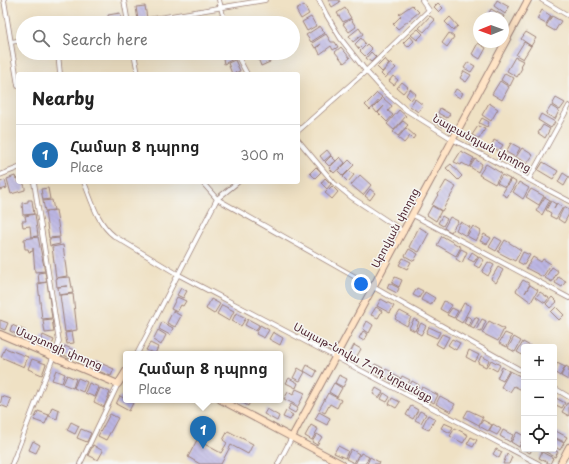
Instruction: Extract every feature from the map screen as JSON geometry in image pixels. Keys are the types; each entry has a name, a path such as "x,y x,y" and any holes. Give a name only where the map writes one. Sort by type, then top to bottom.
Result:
{"main road":[{"name":"Աբովյան փողոց","path":"292,437 454,140 528,0"},
{"name":"Մաշտոցի փողոց","path":"0,334 118,384"},
{"path":"118,384 123,376"},
{"path":"227,403 342,464"},
{"path":"560,464 569,447"}],"street":[{"path":"4,0 16,73"},
{"path":"124,0 127,16"},
{"path":"219,0 223,16"},
{"path":"169,16 265,0"},
{"name":"Նալբանդյան փողոց","path":"319,0 341,39 366,71 384,91 406,110 454,140 569,201"},
{"path":"300,129 366,71 429,10 422,0"},
{"path":"542,0 569,16"},
{"path":"11,42 16,41"},
{"path":"59,60 60,72"},
{"path":"135,60 138,72"},
{"path":"240,60 246,72"},
{"path":"529,179 568,109"},
{"path":"300,142 334,183 351,197 404,232"},
{"path":"0,175 16,169"},
{"path":"12,464 59,342 59,332 34,184"},
{"name":"Սայաթ-Նովա 7-րդ նրբանցք","path":"85,184 106,230 179,275 539,464"},
{"path":"204,184 218,199 521,370"},
{"path":"138,351 218,199 236,184"},
{"path":"413,215 569,298"},
{"path":"80,464 118,384"},
{"path":"557,390 569,397"},
{"name":"Աբովյան փողոց","path":"278,464 292,437"}],"building":[{"path":"328,0 339,0 340,2 332,7"},
{"path":"497,0 509,7 506,12 502,12 494,6"},
{"path":"438,3 443,8 439,12 434,7"},
{"path":"304,5 309,14 301,19 296,10"},
{"path":"412,5 419,12 398,29 393,24 401,16 399,14"},
{"path":"145,6 147,16 137,16 136,7"},
{"path":"345,8 351,18 343,22 337,13"},
{"path":"491,9 497,12 490,12"},
{"path":"542,10 551,16 546,24 537,19"},
{"path":"120,13 121,16 108,16"},
{"path":"430,16 435,20 424,32 419,28"},
{"path":"552,16 561,21 555,31 546,26"},
{"path":"311,17 316,26 307,31 302,22"},
{"path":"450,17 458,26 453,30 445,22"},
{"path":"351,19 356,27 349,32 343,24"},
{"path":"320,26 325,33 311,42 306,35"},
{"path":"359,28 363,34 353,42 349,36"},
{"path":"418,29 423,34 417,40 411,35"},
{"path":"526,32 536,38 531,46 521,39"},
{"path":"449,33 454,37 447,47 442,43"},
{"path":"326,34 331,42 335,42 338,47 333,50 331,46 320,54 317,48 321,44 315,48 312,43"},
{"path":"410,36 414,41 408,47 403,43"},
{"path":"361,38 365,43 359,49 355,44"},
{"path":"524,42 531,46 523,59 516,55"},
{"path":"367,44 372,49 365,56 360,51"},
{"path":"341,47 350,58 344,63 335,52"},
{"path":"475,48 486,48 480,59 472,54"},
{"path":"371,52 376,57 371,62 366,58"},
{"path":"515,57 523,61 520,66 522,68 517,77 507,71"},
{"path":"385,59 389,64 382,72 377,67"},
{"path":"223,60 231,60 224,64"},
{"path":"235,60 240,71 231,72 228,63"},
{"path":"259,60 269,60 270,62 261,66"},
{"path":"468,62 475,66 471,72 464,68"},
{"path":"391,63 396,68 385,78 381,74"},
{"path":"464,71 471,75 466,82 460,78"},
{"path":"505,73 514,78 510,86 501,80"},
{"path":"393,76 398,80 394,85 389,81"},
{"path":"500,81 509,87 502,100 492,94"},
{"path":"402,82 408,87 403,93 397,88"},
{"path":"410,89 416,94 411,100 406,95"},
{"path":"456,89 463,93 460,98 453,94"},
{"path":"377,93 382,97 370,110 365,105"},
{"path":"383,98 392,106 388,111 393,115 387,122 378,113 385,105 377,113 373,108"},
{"path":"556,98 565,103 560,110 552,105"},
{"path":"415,99 423,105 418,112 410,106"},
{"path":"489,103 498,109 491,121 482,115"},
{"path":"551,106 559,111 555,119 546,114"},
{"path":"440,108 450,114 447,118 438,113"},
{"path":"399,110 406,116 394,130 387,124"},
{"path":"541,114 555,122 551,128 538,120"},
{"path":"437,115 446,121 443,127 433,121"},
{"path":"482,118 489,122 487,127 479,123"},
{"path":"403,121 408,125 398,136 393,132"},
{"path":"543,125 550,129 545,138 538,133"},
{"path":"478,126 485,129 479,139 472,135"},
{"path":"406,128 415,136 413,139 410,136 404,143 398,138"},
{"path":"468,135 475,139 473,144 466,139"},
{"path":"494,140 503,145 499,151 491,147"},
{"path":"511,143 520,148 515,157 506,152"},
{"path":"522,148 533,155 527,164 516,157"},
{"path":"327,150 331,155 324,161 320,156"},
{"path":"461,151 474,158 469,167 462,163 461,165 454,162"},
{"path":"331,156 336,161 329,166 325,162"},
{"path":"340,157 345,163 334,173 329,168"},
{"path":"475,159 482,164 478,172 470,167"},
{"path":"349,160 354,165 343,176 338,171"},
{"path":"543,162 558,171 553,179 538,170"},
{"path":"451,164 462,176 458,180 446,168"},
{"path":"486,164 501,173 495,184 479,175"},
{"path":"316,167 321,172 315,178 310,173"},
{"path":"349,171 354,175 348,182 343,177"},
{"path":"563,173 569,177 564,186 558,182"},
{"path":"360,175 371,185 363,195 351,185"},
{"path":"502,175 510,179 505,187 497,183"},
{"path":"15,176 16,184 24,184 25,190 11,194 7,179"},
{"path":"325,178 331,184 327,189 321,183"},
{"path":"511,179 516,182 507,197 502,194"},
{"path":"5,180 7,188 0,190 0,182"},
{"path":"446,181 456,187 442,211 432,205"},
{"path":"519,182 529,188 523,199 513,192"},
{"path":"332,186 338,192 332,199 325,193"},
{"path":"48,188 50,199 43,200 41,189"},
{"path":"370,189 375,193 370,200 365,196"},
{"path":"531,189 544,196 539,205 526,197"},
{"path":"545,197 550,200 542,215 536,211"},
{"path":"28,200 32,200 34,214 23,215 22,203 28,202"},
{"path":"52,200 54,210 45,211 43,201"},
{"path":"551,201 556,204 554,208 557,203 563,207 556,219 550,216 551,213 546,210"},
{"path":"432,206 441,211 436,221 427,215"},
{"path":"564,207 569,210 569,214 564,223 558,219"},
{"path":"56,210 60,237 49,238 45,212"},
{"path":"35,214 38,236 31,237 30,226 23,227 22,221 26,221 25,216"},
{"path":"442,216 447,219 443,226 438,223"},
{"path":"450,217 458,221 451,232 444,228"},
{"path":"460,222 470,227 466,236 456,230"},
{"path":"473,226 481,231 476,241 467,236"},
{"path":"419,227 429,233 419,252 409,247"},
{"path":"484,234 491,238 487,244 480,241"},
{"path":"442,236 461,247 456,256 437,245"},
{"path":"38,237 45,271 35,272 33,248 33,251 29,252 28,249 25,249 24,239"},
{"path":"495,237 502,241 496,251 489,247"},
{"path":"59,238 60,244 50,246 49,239"},
{"path":"505,240 521,250 515,261 498,252"},
{"path":"63,245 67,276 56,278 52,247"},
{"path":"409,249 418,254 414,261 405,256"},
{"path":"461,249 467,252 462,263 456,259"},
{"path":"472,252 478,256 474,262 468,259"},
{"path":"523,252 530,255 524,265 518,262"},
{"path":"479,257 484,260 479,268 474,265"},
{"path":"533,257 541,262 543,259 551,264 543,277 526,268"},
{"path":"403,258 411,262 407,269 399,265"},
{"path":"488,262 494,265 488,276 482,272"},
{"path":"498,267 503,270 496,283 491,279"},
{"path":"552,267 558,271 552,282 545,278"},
{"path":"45,272 47,282 39,283 38,273"},
{"path":"70,277 73,293 59,295 58,287 67,286 57,287 56,278"},
{"path":"395,277 402,280 399,287 392,283"},
{"path":"558,277 566,281 562,287 555,283"},
{"path":"523,280 530,284 525,293 530,285 538,290 531,302 516,291"},
{"path":"47,282 52,318 42,319 38,284"},
{"path":"389,283 399,288 397,293 387,288"},
{"path":"181,288 187,291 183,298 177,295"},
{"path":"417,288 423,291 419,298 413,295"},
{"path":"425,292 435,298 431,305 421,300"},
{"path":"540,292 549,298 545,303 536,297"},
{"path":"73,294 77,330 65,332 60,295"},
{"path":"177,297 186,301 183,306 181,305 177,312 171,309"},
{"path":"552,297 557,302 550,308 546,304"},
{"path":"211,299 220,304 214,314 206,309"},
{"path":"381,299 394,306 390,313 377,306"},
{"path":"444,301 452,305 447,313 440,309"},
{"path":"464,303 471,306 462,323 455,319"},
{"path":"222,305 234,311 229,321 217,314"},
{"path":"376,307 382,311 378,318 371,315"},
{"path":"556,307 564,315 559,320 551,312"},
{"path":"452,308 458,311 454,318 447,315"},
{"path":"173,311 181,316 175,327 167,323"},
{"path":"400,311 411,317 407,326 395,319"},
{"path":"236,313 246,318 241,326 232,321"},
{"path":"467,316 472,319 469,326 464,323"},
{"path":"475,317 479,319 474,329 470,327"},
{"path":"52,319 54,332 45,333 43,320"},
{"path":"248,319 259,325 256,331 245,325"},
{"path":"414,319 419,322 415,331 409,328"},
{"path":"482,319 486,321 481,332 476,330"},
{"path":"0,320 8,323 5,330 0,328"},
{"path":"367,321 373,325 369,333 363,329"},
{"path":"489,321 504,329 498,341 482,333"},
{"path":"162,322 173,328 170,335 159,329"},
{"path":"421,323 426,326 421,335 416,332"},
{"path":"12,325 26,331 24,338 10,331"},
{"path":"260,325 269,330 264,338 256,334"},
{"path":"429,327 440,332 437,338 426,333"},
{"path":"158,330 166,335 161,345 153,340"},
{"path":"363,331 368,334 364,341 359,338"},
{"path":"72,332 74,343 67,344 65,333"},
{"path":"273,332 283,338 280,345 269,339"},
{"path":"505,333 512,336 507,347 499,343"},
{"path":"442,334 449,337 443,348 436,344"},
{"path":"43,335 54,340 50,350 39,345"},
{"path":"514,337 521,341 515,352 508,348"},
{"path":"452,339 460,343 456,350 448,345"},
{"path":"150,343 158,347 156,351 146,350"},
{"path":"354,345 361,349 354,361 348,357"},
{"path":"521,345 521,354 517,352"},
{"path":"65,346 76,351 73,359 61,354"},
{"path":"5,348 28,357 24,367 1,357"},
{"path":"469,350 479,355 475,362 466,357"},
{"path":"481,356 489,360 486,367 478,363"},
{"path":"32,359 46,364 42,375 28,369"},
{"path":"491,360 500,365 497,371 488,366"},
{"path":"96,361 114,369 111,376 93,369"},
{"path":"557,363 565,367 560,376 557,374"},
{"path":"375,364 383,368 379,375 372,371"},
{"path":"307,365 317,371 314,377 304,371"},
{"path":"566,366 569,368 568,380 561,376"},
{"path":"502,367 509,371 503,381 497,378"},
{"path":"298,368 305,372 300,381 293,378"},
{"path":"386,369 392,372 388,379 382,376"},
{"path":"56,370 65,374 62,383 52,380"},
{"path":"510,371 521,376 521,390 514,386 510,392 501,387"},
{"path":"67,375 76,379 73,388 63,384"},
{"path":"339,375 347,379 343,387 335,383"},
{"path":"394,375 400,378 396,384 390,381"},
{"path":"402,376 410,380 405,388 398,384"},
{"path":"78,378 87,382 83,392 74,388"},
{"path":"289,378 298,383 296,388 286,383"},
{"path":"412,381 419,385 415,393 408,389"},
{"path":"89,383 99,387 95,397 85,393"},
{"path":"334,383 342,388 337,397 329,392"},
{"path":"422,387 438,395 434,403 417,394"},
{"path":"100,388 110,392 104,407 94,402"},
{"path":"376,388 383,392 379,398 373,394"},
{"path":"296,389 305,393 298,406 284,399 288,392 293,395"},
{"path":"328,393 341,400 337,408 330,404 325,413 319,410"},
{"path":"384,393 390,397 387,402 381,399"},
{"path":"2,396 11,399 8,408 0,405"},
{"path":"120,396 123,398 123,403 133,403 129,411 116,404"},
{"path":"440,396 455,404 451,412 436,404"},
{"path":"392,398 400,402 396,408 389,404"},
{"path":"557,399 565,403 562,408 557,406"},
{"path":"567,403 569,404 569,416 562,412"},
{"path":"291,404 298,408 295,413 288,409"},
{"path":"411,406 418,410 413,419 406,415"},
{"path":"52,407 59,410 57,419 49,416"},
{"path":"267,409 279,416 277,421 264,414"},
{"path":"468,410 483,417 479,425 464,417"},
{"path":"38,411 49,415 45,424 34,420"},
{"path":"286,411 293,415 290,420 283,417"},
{"path":"420,411 426,414 421,423 415,420"},
{"path":"319,412 330,418 327,425 315,419"},
{"path":"110,414 118,418 106,440 98,436"},
{"path":"428,415 435,419 429,430 422,427"},
{"path":"483,420 492,425 488,431 479,426"},
{"path":"71,422 79,426 75,434 67,430"},
{"path":"444,423 453,427 450,433 441,428"},
{"path":"493,424 501,429 497,435 489,431"},
{"path":"311,425 318,429 312,440 305,436"},
{"path":"455,428 468,435 463,443 450,436"},
{"path":"81,429 91,433 87,442 77,438"},
{"path":"503,430 513,435 510,442 500,436"},
{"path":"228,431 253,444 248,454 231,445 221,464 200,464 188,457 197,440 221,453 227,443 223,440"},
{"path":"517,432 521,434 521,443 519,447 511,442"},
{"path":"557,432 567,437 564,442 557,438"},
{"path":"317,434 322,437 317,445 312,442"},
{"path":"471,437 477,440 473,447 467,444"},
{"path":"557,440 564,443 560,450 557,448"},
{"path":"33,441 40,445 36,453 29,450"},
{"path":"93,445 103,451 98,460 88,455"},
{"path":"338,446 348,451 345,458 334,453"},
{"path":"351,449 359,454 354,463 346,459"},
{"path":"496,449 502,452 499,458 493,454"},
{"path":"557,451 558,452 555,457 546,452"},
{"path":"542,452 553,458 550,464 539,458"},
{"path":"361,453 369,457 365,464 355,464"},
{"path":"507,454 512,457 509,464 503,464"},
{"path":"370,457 379,462 378,464 367,464"}],"place":[{"name":"Համար 8 դպրոց","path":"203,449"}]}
